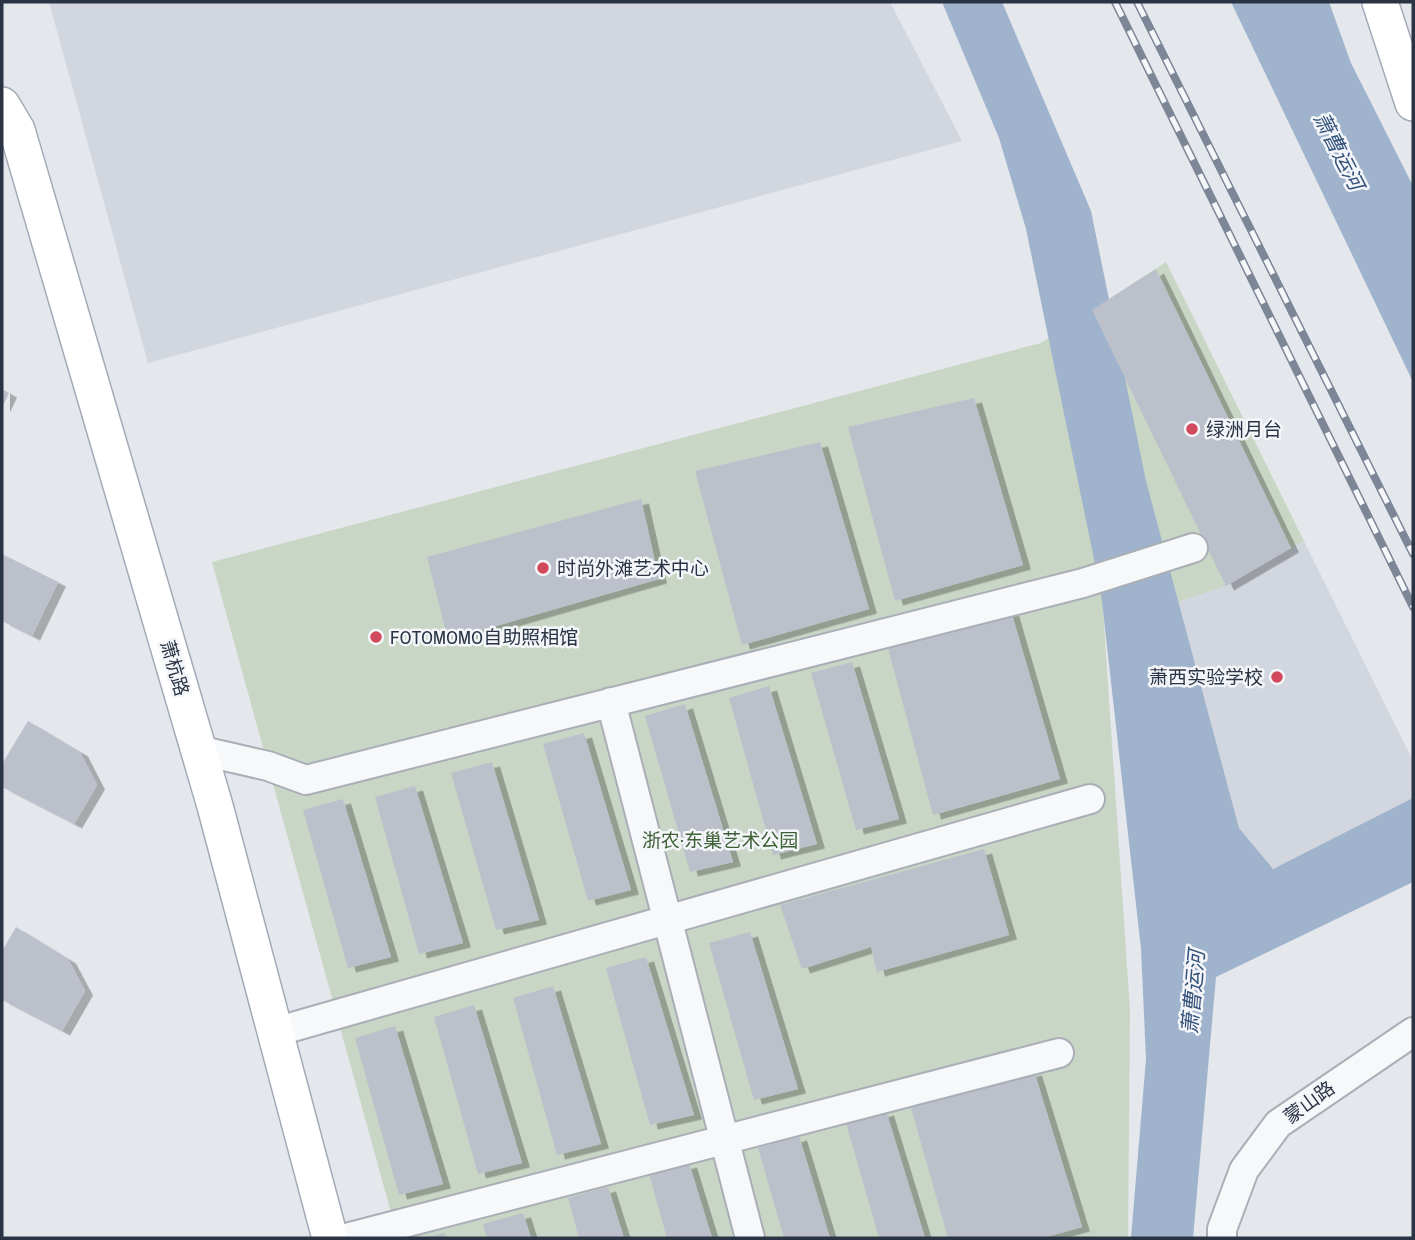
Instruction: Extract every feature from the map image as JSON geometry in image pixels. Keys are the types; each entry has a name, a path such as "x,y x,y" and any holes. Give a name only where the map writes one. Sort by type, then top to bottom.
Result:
{"main road":[{"path":"1380,2 1413,103"},
{"name":"萧杭路","path":"2,105 17,130 198,750 330,1238"}],"street":[{"path":"198,750 268,766 306,780 1083,583 1180,553"},
{"path":"611,702 750,1238"},
{"path":"275,1032 1090,799"},
{"name":"蒙山路","path":"1222,1238 1222,1229 1244,1170 1278,1124 1413,1032"},
{"path":"346,1238 1059,1053"}],"shaded area":[{"path":"49,2 890,2 962,141 148,363"},
{"name":"萧西实验学校","path":"1304,541 1413,761 1413,813 1256,875 1160,608 1226,586"}],"green space":[{"name":"浙农·东巢艺术公园","path":"1166,262 1304,541 1226,586 1160,608 1103,610 1130,1011 1128,1238 398,1238 212,562 1041,343"}],"water":[{"name":"萧曹运河","path":"942,2 1002,2 1091,211 1146,481 1239,828 1273,869 1413,798 1413,882 1216,977 1193,1238 1131,1238 1146,1059 1141,949 1101,593 1026,229 999,138"},
{"name":"萧曹运河","path":"1231,2 1329,2 1351,63 1413,186 1413,382"}],"building":[{"name":"绿洲月台","path":"1156,269 1291,548 1226,586 1092,310"},
{"path":"2,389 9,393 2,408"},
{"path":"974,398 1023,565 895,601 848,427"},
{"path":"820,442 869,609 742,645 695,471"},
{"name":"时尚外滩艺术中心","path":"641,499 659,579 448,640 427,557"},
{"path":"2,554 58,582 32,636 2,621"},
{"path":"1011,611 1060,779 933,815 886,641"},
{"path":"852,662 899,819 856,830 811,673"},
{"path":"769,686 817,844 773,855 729,698"},
{"path":"685,704 733,862 690,872 645,716"},
{"path":"28,721 80,752 97,785 74,824 2,787 2,764"},
{"path":"584,733 631,890 588,901 543,744"},
{"path":"492,762 539,920 496,930 451,773"},
{"path":"415,786 463,943 419,954 375,797"},
{"path":"343,799 391,957 348,968 303,810"},
{"path":"984,849 1009,935 877,972 871,947 802,969 780,905"},
{"path":"16,927 68,959 85,991 62,1031 2,1000 2,951"},
{"path":"750,932 798,1089 754,1100 709,943"},
{"path":"646,957 694,1115 650,1125 606,968"},
{"path":"553,986 601,1144 557,1155 513,998"},
{"path":"474,1005 522,1163 478,1174 434,1017"},
{"path":"395,1026 443,1184 399,1195 355,1038"},
{"path":"1034,1071 1082,1227 1043,1238 948,1238 909,1101"},
{"path":"886,1111 925,1238 879,1238 846,1123"},
{"path":"799,1136 830,1238 784,1238 758,1148"},
{"path":"689,1163 712,1238 667,1238 649,1174"},
{"path":"608,1187 624,1238 579,1238 568,1198"},
{"path":"523,1213 531,1238 487,1238 483,1224"},
{"path":"445,1233 446,1238 427,1238 427,1237"}],"railway":[{"path":"1115,2 1413,607"},
{"path":"1137,2 1413,554"}],"place":[{"name":"绿洲月台","path":"1192,429"},
{"name":"时尚外滩艺术中心","path":"543,568"},
{"name":"FOTOMOMO自助照相馆","path":"376,637"},
{"name":"萧西实验学校","path":"1277,677"}]}
